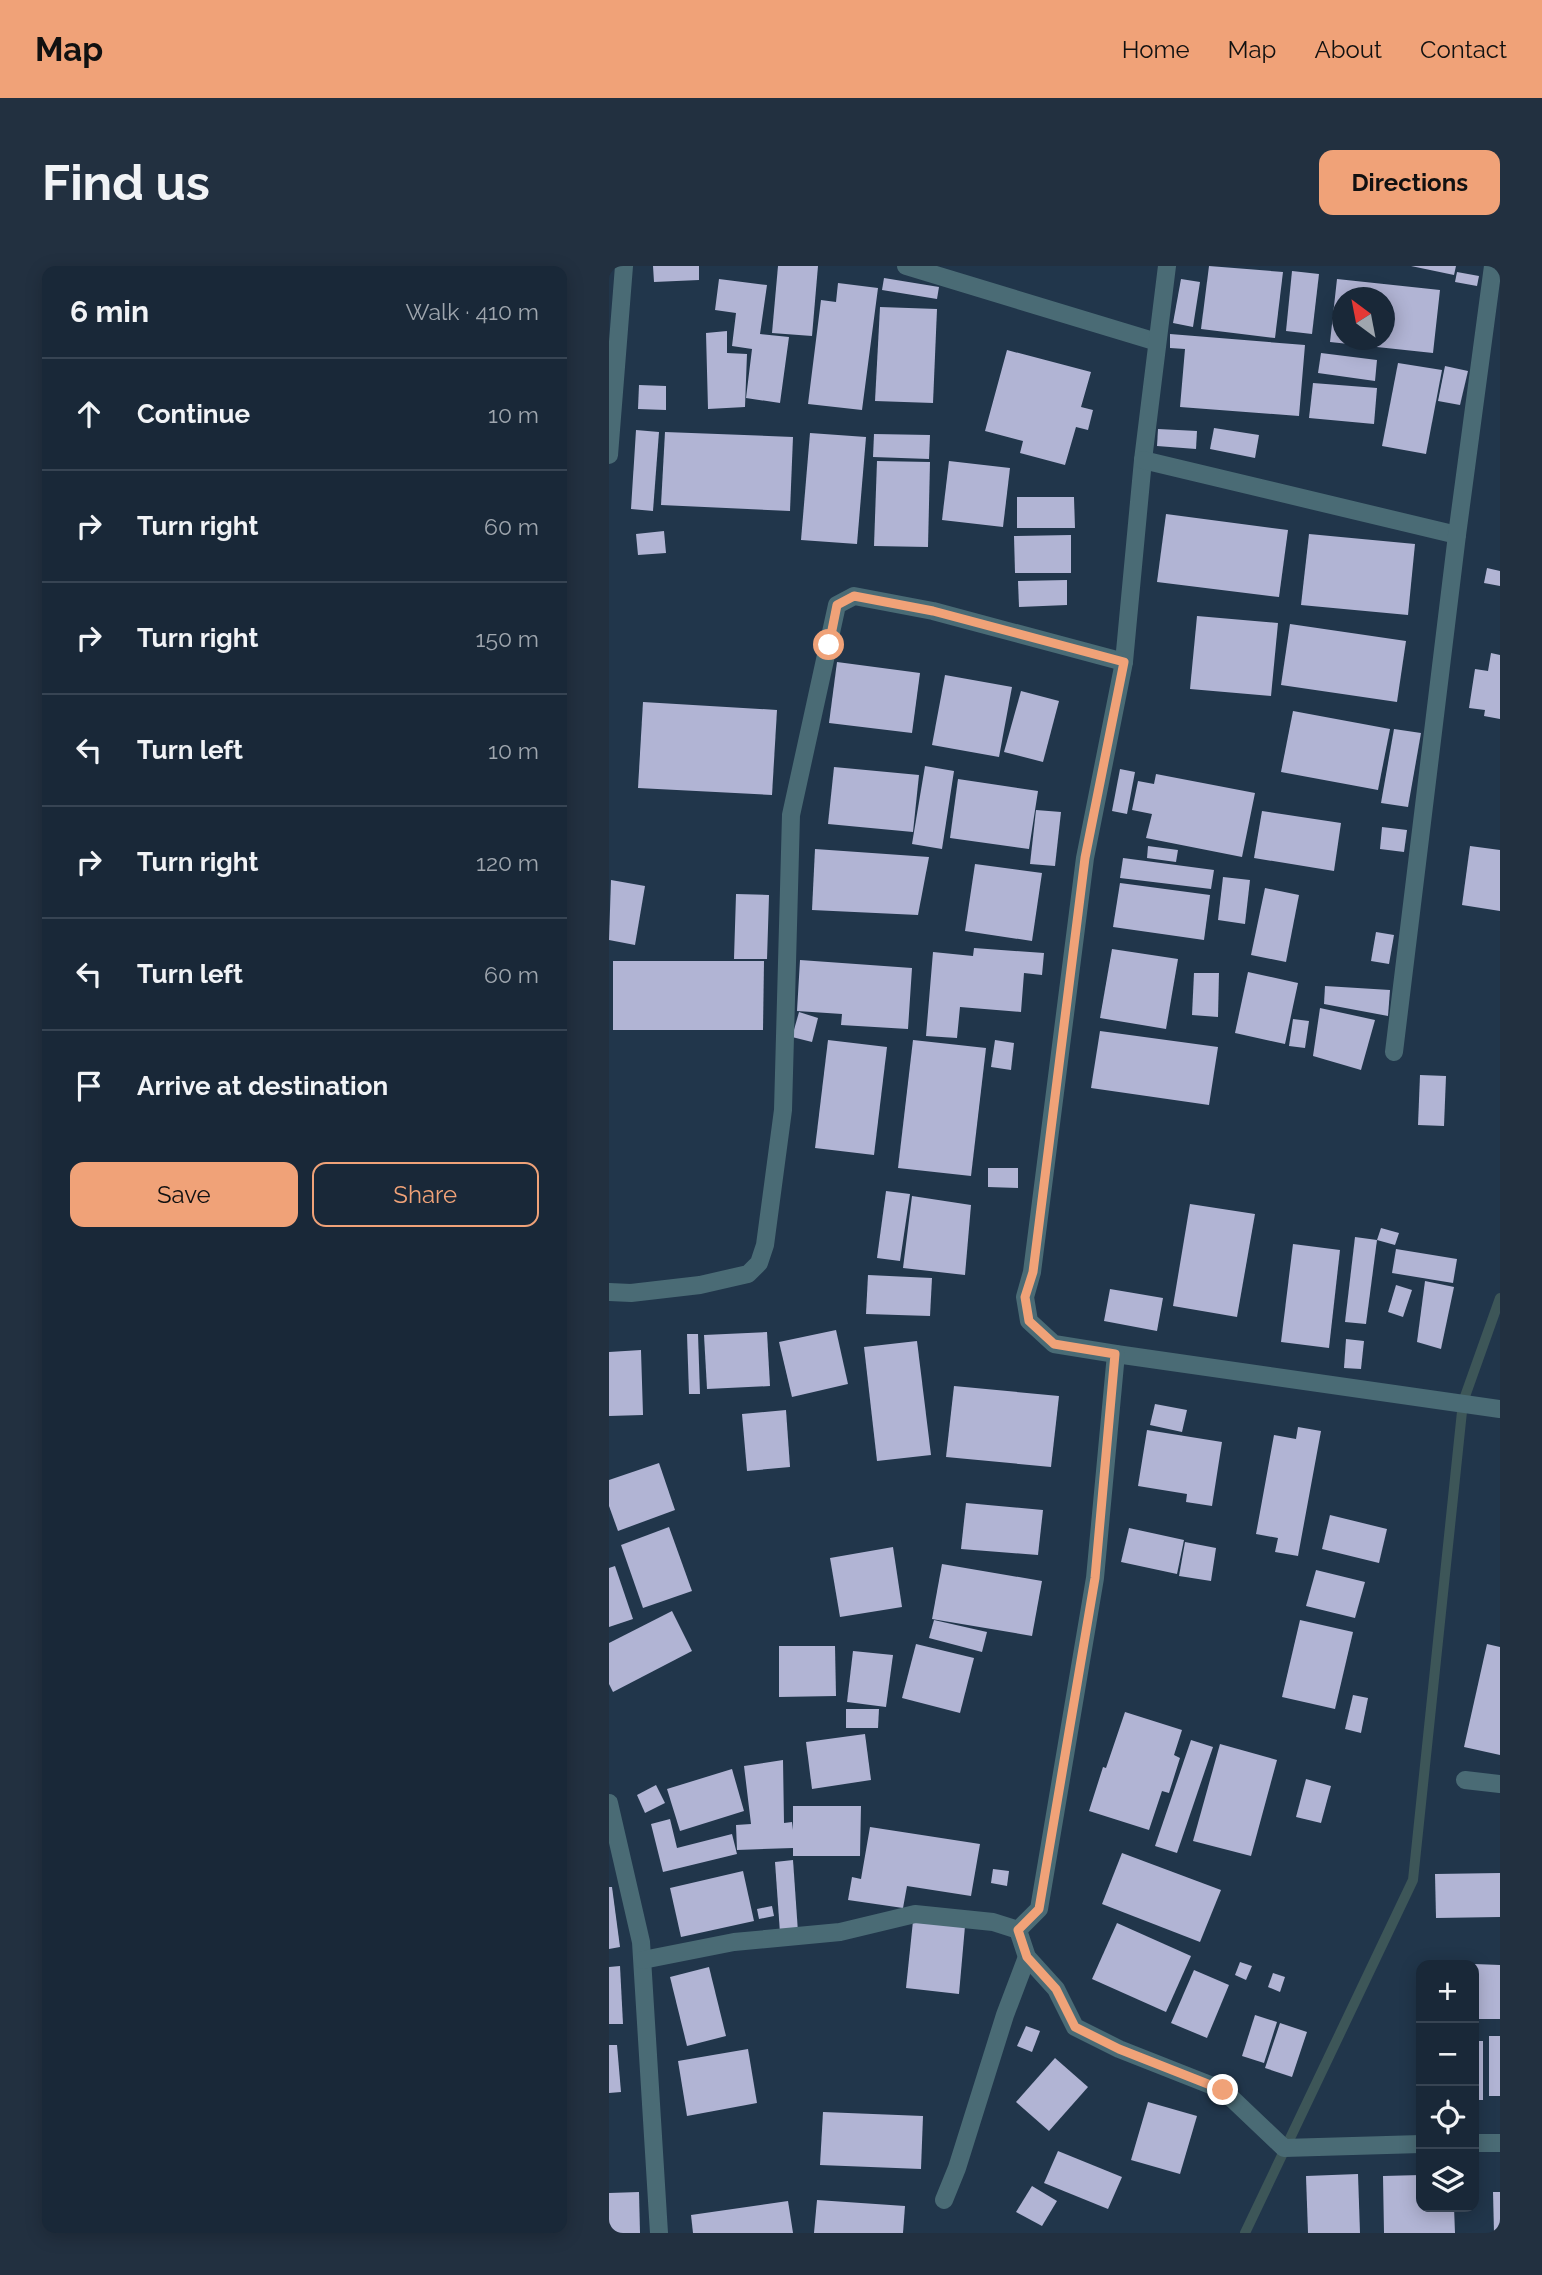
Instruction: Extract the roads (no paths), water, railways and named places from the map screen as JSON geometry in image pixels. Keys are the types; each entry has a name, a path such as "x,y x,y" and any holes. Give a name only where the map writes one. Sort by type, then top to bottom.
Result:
{"street":[{"path":"609,455 624,266"},
{"path":"906,266 1157,342"},
{"path":"1167,266 1143,460 1124,662 1085,858 1033,1272 1025,1297 1029,1321 1054,1344 1500,1409"},
{"path":"1394,1052 1493,266"},
{"path":"1143,460 1457,536"},
{"path":"609,1292 631,1293 700,1285 748,1274 759,1263 765,1245 783,1110 791,815 837,605 854,596 933,611 1124,662"},
{"path":"1018,1930 1039,1909 1089,1618 1115,1354"},
{"path":"1465,1780 1500,1784"},
{"path":"609,1804 641,1942 659,2233"},
{"path":"643,1960 734,1942 840,1932 915,1914 993,1922 1018,1930"},
{"path":"1018,1930 1027,1957 1056,1989 1075,2027 1119,2049 1223,2090 1284,2148 1416,2144"},
{"path":"944,2200 1027,1957"},
{"path":"1479,2143 1500,2143"}],"waterway":[{"path":"1245,2233 1413,1880 1463,1402 1500,1298"}]}
